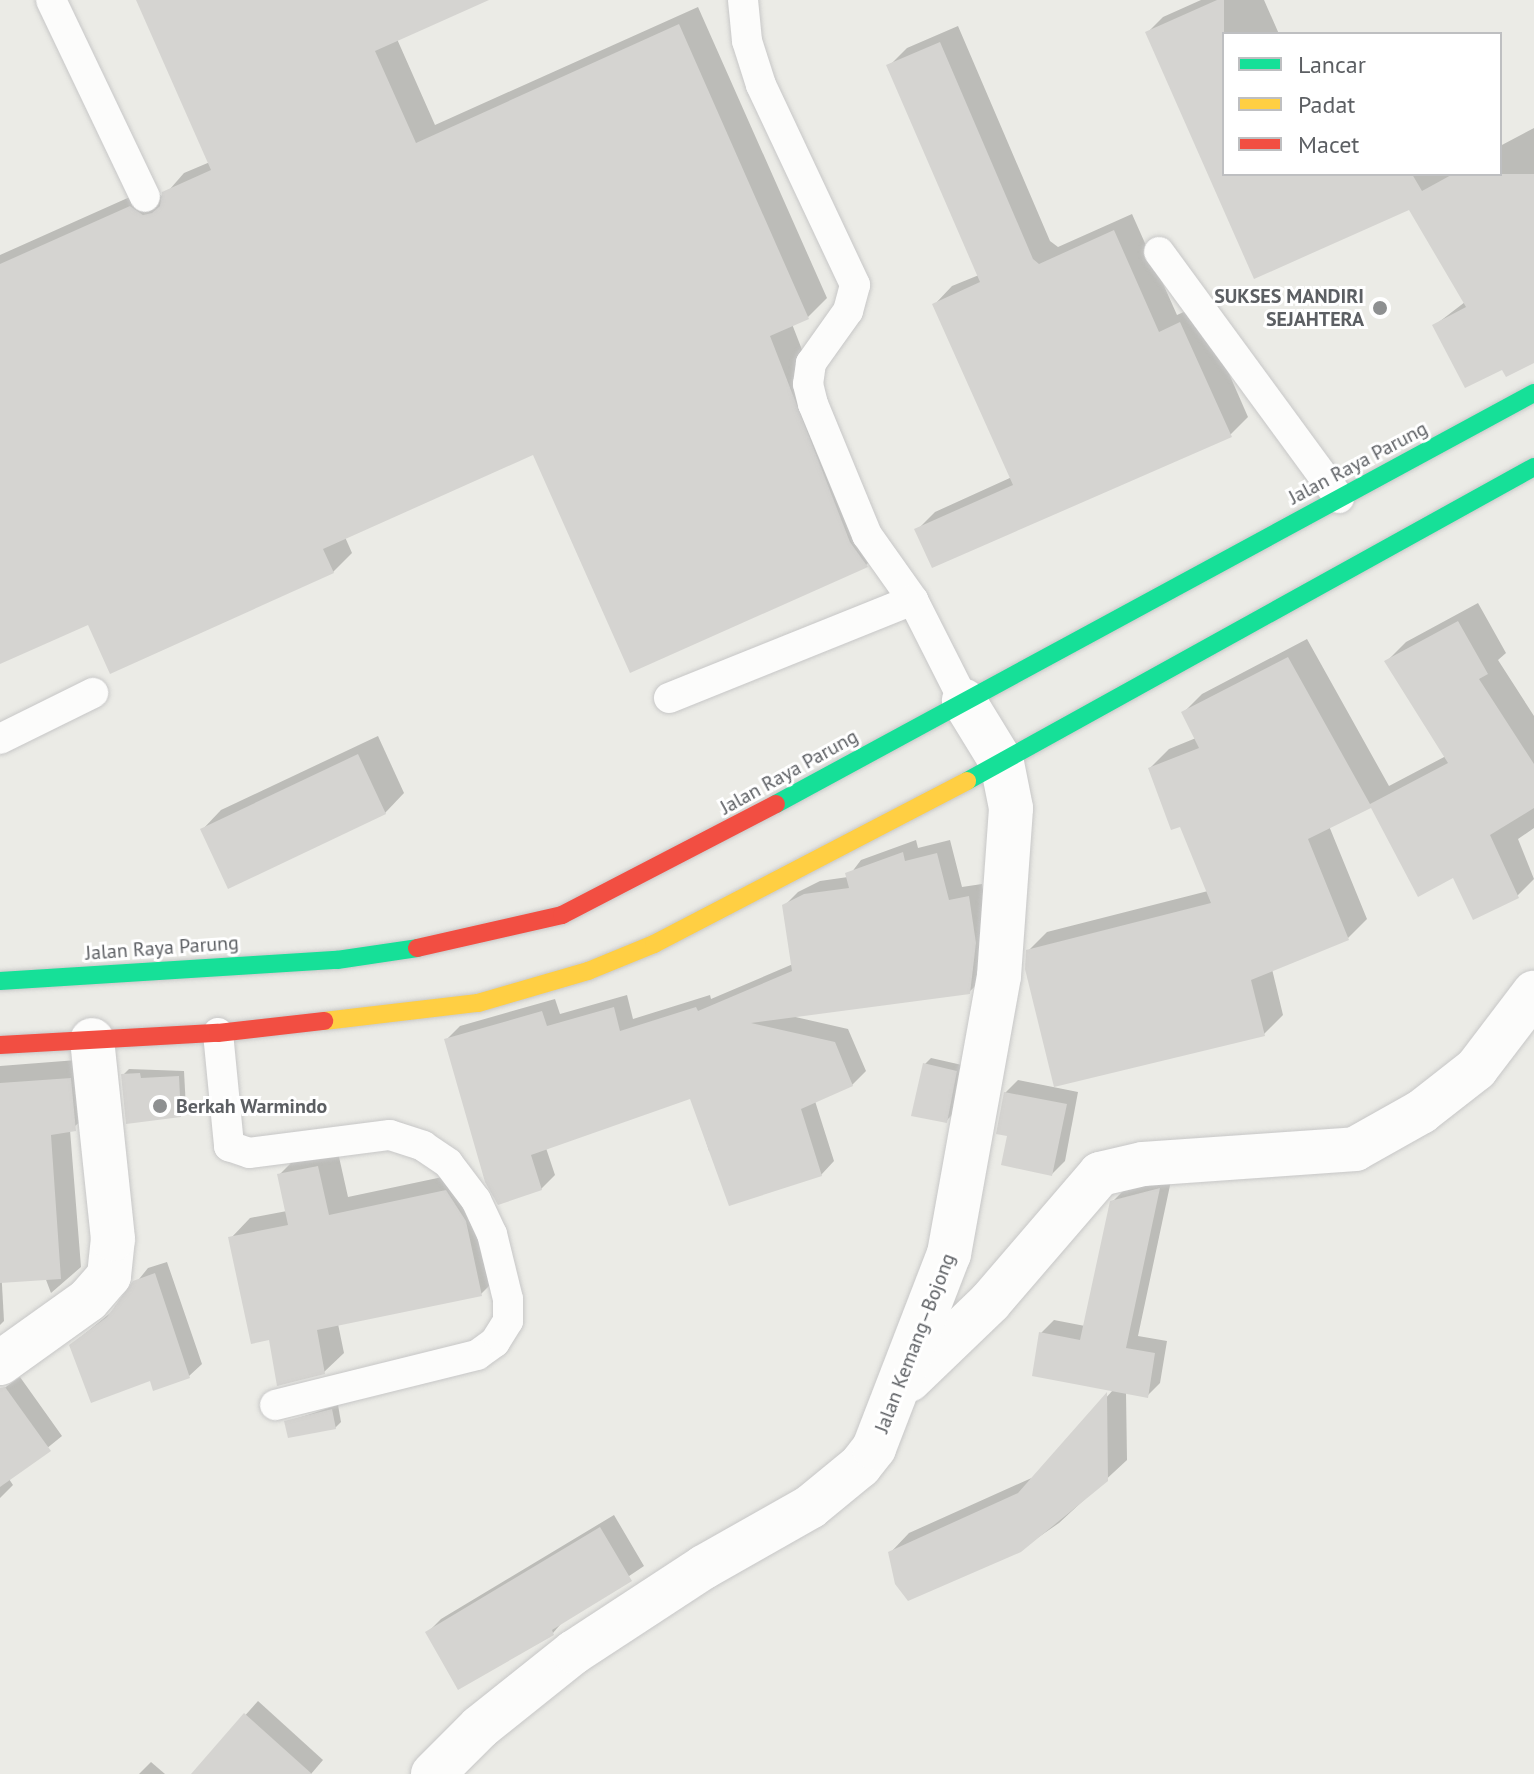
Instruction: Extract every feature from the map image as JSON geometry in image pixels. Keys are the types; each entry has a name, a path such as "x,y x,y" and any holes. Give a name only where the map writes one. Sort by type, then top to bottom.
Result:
{"highway":[{"name":"Jalan Raya Parung","path":"0,981 337,960 452,943 562,915 1534,393"},
{"path":"0,1045 218,1033 478,1003 588,971 654,944 1002,763 1534,467"}],"street":[{"name":"Jalan Kemang–Bojong","path":"433,1774 480,1727 574,1652 839,1486 874,1448 901,1387 949,1254 963,1194 999,976 1010,862 1011,808 1002,763 964,701"},
{"path":"901,1387 990,1302 1100,1174 1143,1164 1355,1149 1421,1112 1476,1069 1534,993"},
{"path":"0,1363 88,1300 109,1276 113,1239 92,1040"}],"lane":[{"path":"51,0 145,197"},
{"path":"743,0 747,41 761,85 855,285 848,311 811,363 808,384 813,404 867,535 913,600 964,701"},
{"path":"1159,252 1339,498"},
{"path":"669,698 913,600"},
{"path":"0,739 93,693"},
{"path":"218,1033 229,1146 249,1153 390,1135 423,1146 448,1163 476,1200 492,1234 508,1299 508,1321 495,1342 477,1355 275,1405"}],"building":[{"path":"136,0 489,0 375,51 416,143 679,24 809,319 770,336 850,542 868,567 630,673 533,455 323,549 334,573 110,674 88,625 0,664 0,264 130,206 143,215 152,213 160,206 162,192 211,170"},
{"path":"1217,0 1224,0 1222,176 1413,176 1422,191 1449,176 1534,174 1534,363 1506,377 1502,370 1465,388 1432,325 1466,307 1409,210 1254,279 1145,32"},
{"path":"940,42 1033,259 1039,264 1114,230 1159,332 1180,322 1232,437 932,568 914,529 1013,485 932,304 980,282 886,65"},
{"path":"1458,621 1488,674 1479,679 1534,764 1534,808 1490,835 1519,898 1473,920 1453,878 1418,897 1371,808 1308,839 1349,940 1251,980 1265,1036 1054,1087 1025,969 1026,950 1211,903 1180,827 1171,830 1148,768 1199,748 1181,712 1288,657 1370,804 1448,763 1384,661"},
{"path":"358,754 386,814 228,889 200,829"},
{"path":"903,852 905,861 937,853 949,900 969,896 976,943 970,994 751,1023 835,1042 853,1086 801,1109 822,1176 729,1206 690,1099 531,1155 542,1190 498,1205 485,1182 444,1039 542,1011 547,1026 614,1007 620,1031 696,1007 698,1011 792,971 782,905 804,894 849,888 845,873"},
{"path":"923,1063 957,1071 947,1123 911,1116"},
{"path":"140,1073 141,1078 179,1076 181,1117 126,1124 121,1074"},
{"path":"71,1078 76,1131 51,1135 61,1279 0,1283 0,1083"},
{"path":"1004,1092 1067,1104 1052,1176 1001,1165 1007,1136 996,1134"},
{"path":"318,1166 329,1215 446,1190 466,1221 482,1296 317,1330 325,1374 277,1386 269,1340 251,1344 228,1237 288,1225 277,1174"},
{"path":"1160,1188 1126,1348 1155,1353 1148,1398 1032,1376 1039,1332 1080,1340 1110,1201"},
{"path":"155,1273 190,1378 153,1391 150,1381 91,1403 69,1345 107,1317 133,1281"},
{"path":"5,1387 51,1451 0,1487 0,1388"},
{"path":"1107,1392 1108,1481 1021,1552 908,1601 895,1584 888,1552 1018,1493"},
{"path":"332,1409 336,1429 288,1438 284,1421"},
{"path":"600,1527 632,1581 552,1630 554,1635 458,1690 425,1632"},
{"path":"244,1713 312,1774 191,1774"}],"traffic: fast":[{"path":"776,804 1534,393"},
{"path":"967,781 1534,467"},
{"path":"0,981 337,960 417,948"}],"traffic: slow":[{"path":"324,1021 478,1003 588,971 654,944 967,781"}],"traffic: jam":[{"path":"417,948 562,915 776,804"},
{"path":"0,1045 218,1033 324,1021"}],"place":[{"name":"SUKSES MANDIRI SEJAHTERA","path":"1380,308"},
{"name":"Berkah Warmindo","path":"160,1106"}]}
